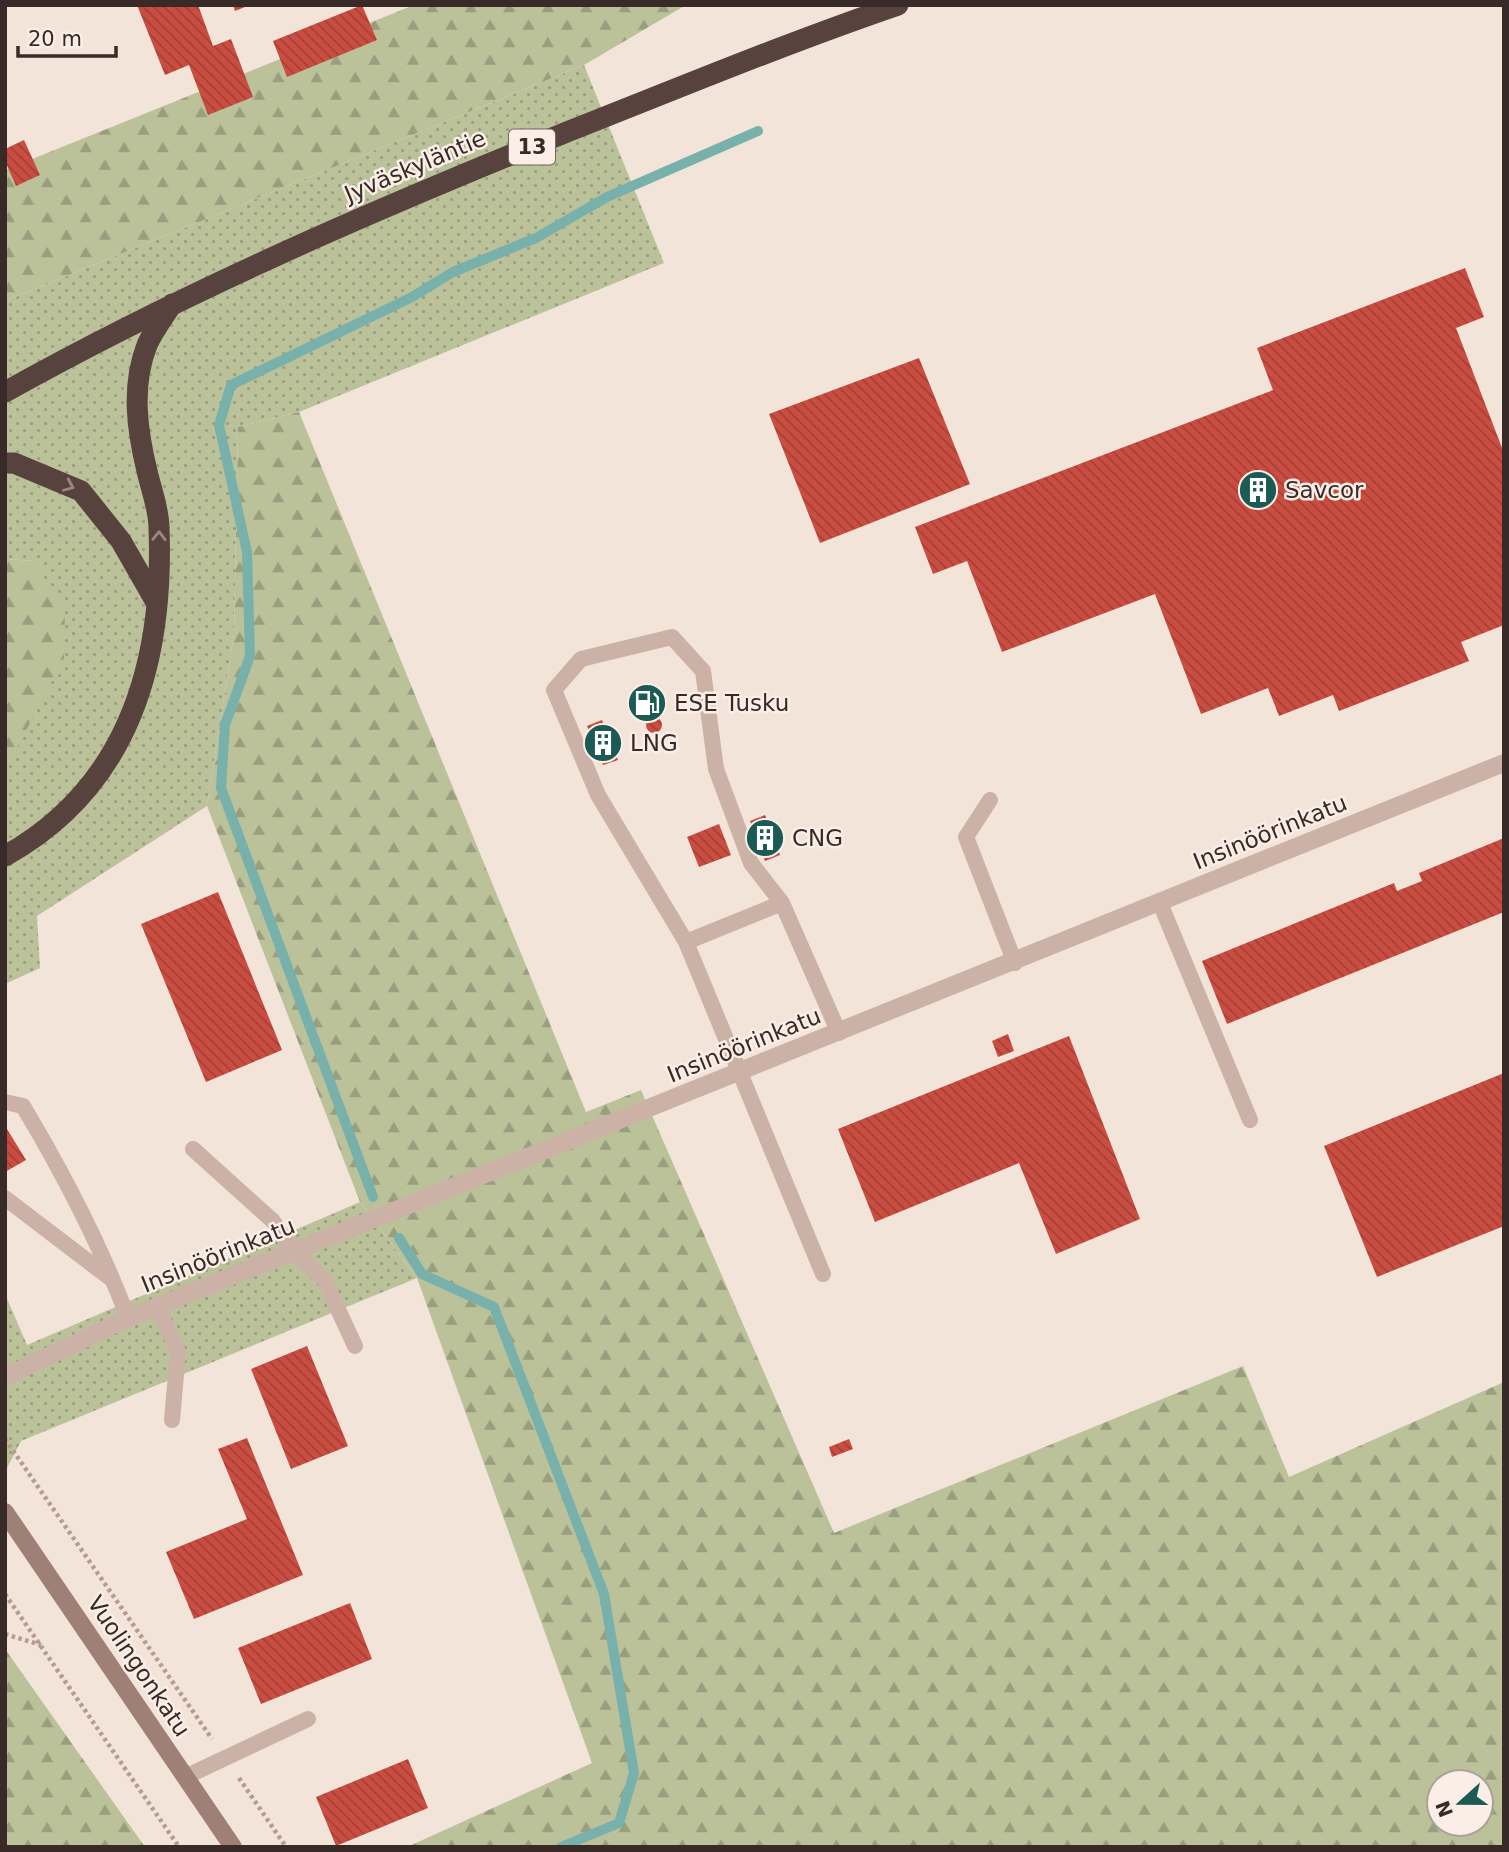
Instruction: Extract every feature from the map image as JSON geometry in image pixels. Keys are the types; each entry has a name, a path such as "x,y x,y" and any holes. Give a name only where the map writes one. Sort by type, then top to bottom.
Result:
{"highway":[{"name":"Jyväskyläntie","path":"5,392 102,338 383,207 798,40 898,5"},
{"path":"5,856 22,847 81,798 111,757 143,691 157,605 159,525 139,436 136,391 147,345 172,304"},
{"path":"5,463 14,463 81,491 121,541 157,605"}],"street":[{"name":"Insinöörinkatu","path":"5,1377 157,1306 1015,963 1504,763"},
{"name":"Vuolingonkatu","path":"5,1513 233,1847"}],"lane":[{"path":"823,1274 686,943 598,795 554,690 581,659 672,637 703,671 716,769 751,863 782,903 839,1033"},
{"path":"990,800 966,837 1015,963"},
{"path":"686,943 782,903"},
{"path":"1160,903 1250,1120"},
{"path":"5,1102 23,1106 52,1156 114,1281 128,1318"},
{"path":"193,1149 273,1221 293,1252 324,1279 355,1346"},
{"path":"5,1198 114,1281"},
{"path":"157,1306 178,1352 172,1420"},
{"path":"186,1777 225,1756 309,1719"}],"path":[{"path":"5,1439 286,1847"},
{"path":"5,1594 179,1847"},
{"path":"5,1634 42,1646"}],"green space":[{"path":"414,5 686,5 584,65 5,301 5,170"},
{"path":"584,65 664,263 299,412 238,427 234,634 207,806 37,916 40,968 5,984 5,763 10,761 34,561 5,559 5,301"},
{"path":"299,412 586,1112 641,1090 834,1533 1243,1366 1289,1477 1504,1382 1504,1847 407,1847 592,1763 417,1278 360,1202 207,806 234,634 238,427"},
{"path":"5,559 34,561 65,611 64,658 10,761 5,763"},
{"path":"360,1202 417,1278 21,1441 5,1472 5,1294 27,1345"},
{"path":"5,1649 145,1847 5,1847"}],"building":[{"path":"137,5 198,5 213,46 231,39 253,97 208,115 189,65 165,75"},
{"path":"233,5 250,5 235,11"},
{"path":"362,5 377,40 287,77 273,41"},
{"path":"24,140 40,175 16,186 5,161 5,149"},
{"name":"Savcor","path":"1465,268 1484,317 1456,328 1504,453 1504,625 1461,642 1469,661 1339,711 1333,695 1279,716 1268,688 1201,714 1155,594 1002,652 967,561 933,574 915,527 1273,390 1257,348"},
{"path":"919,358 970,484 820,543 769,414"},
{"path":"654,717 660,719 660,731 654,733 648,731 646,725 648,719"},
{"name":"LNG","path":"602,720 618,760 603,765 587,726"},
{"name":"CNG","path":"765,815 780,855 765,861 750,821"},
{"path":"719,824 731,855 699,867 687,837"},
{"path":"1504,838 1504,912 1227,1024 1202,961 1394,883 1397,891 1422,881 1419,873"},
{"path":"218,892 282,1050 206,1082 141,924"},
{"path":"1008,1034 1014,1051 998,1057 992,1041"},
{"path":"1069,1036 1140,1219 1056,1254 1019,1163 875,1222 838,1129"},
{"path":"1504,1073 1504,1226 1377,1277 1324,1146"},
{"path":"7,1129 26,1160 5,1172 5,1130"},
{"path":"307,1346 348,1446 291,1469 251,1369"},
{"path":"247,1438 303,1575 194,1619 166,1552 247,1519 218,1449"},
{"path":"849,1439 853,1449 832,1457 829,1447"},
{"path":"350,1603 372,1659 261,1704 238,1648"},
{"path":"408,1759 428,1808 336,1846 316,1797"}],"waterway":[{"path":"373,1197 221,788 225,725 250,656 247,552 219,425 231,385 412,297 453,272 536,238 607,197 758,131"},
{"path":"399,1238 422,1274 494,1307 604,1594 634,1773 619,1823 561,1847"}],"place":[{"name":"Savcor","path":"1258,490"},
{"name":"ESE Tusku","path":"647,703"},
{"name":"LNG","path":"603,743"},
{"name":"CNG","path":"765,838"}]}
